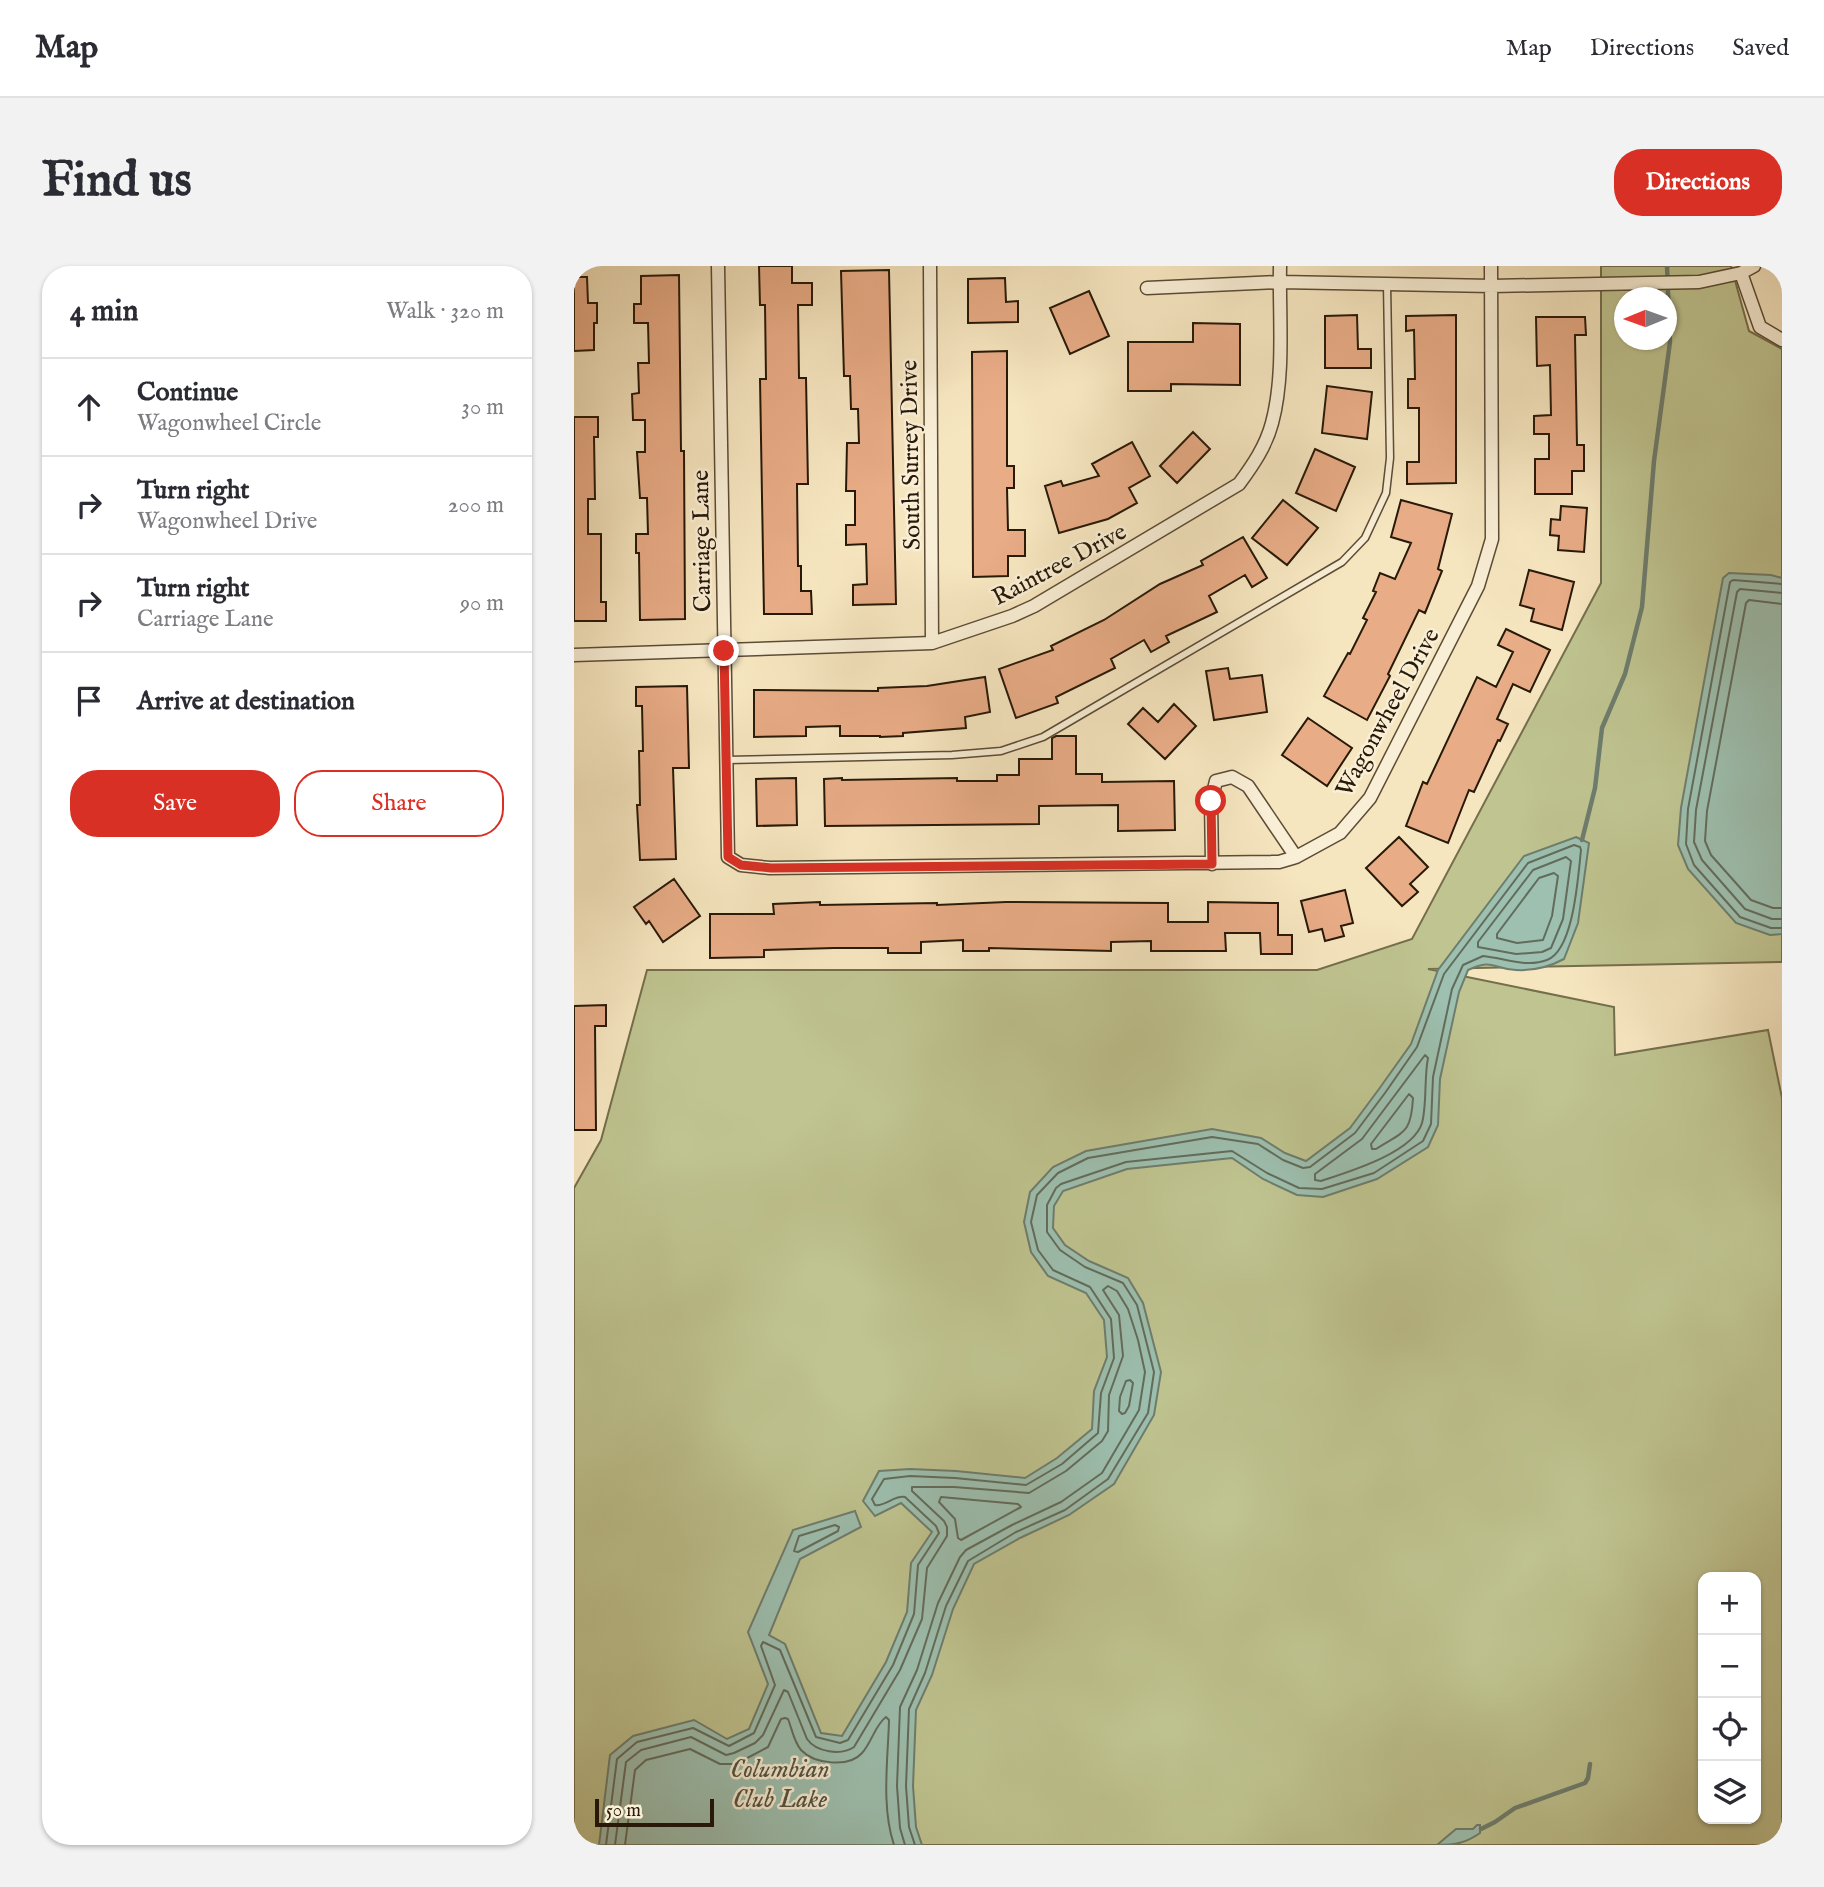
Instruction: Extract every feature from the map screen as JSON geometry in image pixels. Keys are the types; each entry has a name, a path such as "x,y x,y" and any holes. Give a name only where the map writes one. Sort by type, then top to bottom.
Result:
{"street":[{"name":"Carriage Lane","path":"718,266 728,857"},
{"name":"South Surrey Drive","path":"930,266 932,643"},
{"name":"Raintree Drive","path":"574,654 932,643 1034,606 1239,484 1257,460 1272,423 1278,387 1280,266"},
{"name":"Wagonwheel Drive","path":"728,857 741,865 771,868 1279,862 1296,857 1340,833 1370,798 1478,586 1492,539 1491,266"},
{"path":"1147,288 1280,282 1492,286 1699,282 1741,273 1754,266"},
{"path":"1741,273 1760,327 1782,341"},
{"path":"1212,864 1211,801 1216,781 1233,777 1248,786 1296,857"}],"lane":[{"path":"726,760 952,755 1001,751 1044,737 1342,562 1365,538 1386,492 1390,458 1387,284"}],"green space":[{"path":"1601,266 1731,266 1749,331 1782,349 1782,962 1428,969 1614,1007 1615,1055 1768,1030 1782,1098 1782,1845 574,1845 574,1188 601,1140 647,970 1317,970 1412,939 1601,583"}],"water":[{"path":"1729,573 1782,578 1782,934 1770,935 1736,923 1688,869 1678,845 1681,808 1723,578"},
{"name":"Columbian Club Lake","path":"1576,837 1589,843 1578,923 1564,959 1529,970 1488,964 1468,970 1459,992 1440,1079 1438,1125 1428,1147 1377,1179 1323,1197 1297,1195 1263,1179 1232,1158 1127,1169 1063,1191 1054,1206 1053,1228 1065,1245 1089,1261 1128,1278 1143,1303 1161,1372 1154,1415 1114,1484 1069,1515 974,1564 953,1609 932,1675 916,1710 913,1786 916,1827 922,1845 599,1845 610,1755 633,1736 694,1720 727,1739 749,1729 768,1684 748,1632 793,1530 855,1511 861,1527 800,1559 769,1635 785,1644 821,1733 842,1736 886,1662 907,1612 911,1563 932,1532 901,1503 875,1516 863,1501 879,1471 956,1471 1025,1478 1057,1458 1092,1429 1094,1391 1107,1357 1104,1320 1086,1293 1048,1276 1031,1252 1024,1222 1030,1192 1053,1167 1086,1151 1212,1129 1261,1138 1285,1153 1306,1161 1350,1128 1379,1089 1411,1044 1438,970 1524,856"},
{"path":"1480,1825 1480,1833 1470,1839 1455,1844 1437,1845 1456,1829 1473,1829"}],"building":[{"path":"759,266 792,266 792,283 812,283 812,305 798,305 799,378 806,378 808,484 797,484 798,566 801,566 801,591 811,591 812,614 764,614 760,379 766,379 765,305 760,305"},
{"path":"889,270 896,604 853,605 853,585 867,584 866,544 846,545 846,525 855,525 855,491 846,491 847,443 859,443 858,409 851,409 850,376 844,376 841,271"},
{"path":"679,275 685,619 640,620 639,553 636,553 636,534 648,534 647,498 640,498 637,452 645,452 645,420 633,420 632,394 639,393 638,363 649,363 648,323 634,323 634,304 641,304 641,276"},
{"path":"574,277 587,277 588,303 597,303 594,350 574,351"},
{"path":"1005,278 1006,302 1018,301 1018,322 968,323 968,279"},
{"path":"1089,291 1109,336 1070,354 1050,308"},
{"path":"1357,315 1358,349 1371,349 1371,368 1325,368 1325,316"},
{"path":"1456,315 1456,483 1407,484 1407,462 1419,462 1419,408 1408,408 1408,379 1415,379 1414,330 1406,331 1406,316"},
{"path":"1536,317 1585,317 1586,335 1575,335 1577,445 1584,445 1584,471 1572,471 1572,494 1535,494 1535,459 1549,459 1549,434 1534,434 1534,416 1551,415 1550,365 1537,366"},
{"path":"1193,323 1240,324 1240,385 1171,384 1171,391 1128,391 1128,342 1193,342"},
{"path":"1007,351 1007,466 1014,466 1014,488 1007,488 1008,530 1025,530 1025,556 1008,556 1008,576 973,577 972,352"},
{"path":"1327,386 1372,392 1367,439 1322,433"},
{"path":"574,417 598,417 598,437 594,437 595,499 588,499 588,534 601,534 601,602 606,602 606,621 574,621"},
{"path":"1193,432 1210,449 1177,483 1160,466"},
{"path":"1132,442 1150,476 1129,488 1137,503 1108,519 1059,533 1045,486 1061,481 1063,486 1099,476 1092,464"},
{"path":"1315,449 1355,467 1336,511 1296,493"},
{"path":"1283,500 1318,528 1287,565 1252,538"},
{"path":"1401,500 1452,514 1438,569 1442,571 1425,613 1419,610 1367,720 1324,696 1367,620 1363,618 1376,592 1373,591 1380,573 1395,579 1411,543 1391,537"},
{"path":"1561,506 1587,508 1584,552 1558,550 1559,536 1550,535 1551,519 1560,520"},
{"path":"1243,537 1267,578 1252,587 1245,575 1209,596 1217,612 1166,636 1169,642 1151,652 1144,640 1111,659 1115,668 1056,697 1058,703 1016,718 999,669 1053,650 1051,646 1104,620 1160,584 1203,565 1201,561"},
{"path":"1529,570 1574,582 1562,630 1531,621 1534,609 1520,605"},
{"path":"1506,629 1550,650 1530,692 1513,684 1497,719 1508,724 1474,792 1469,790 1448,843 1406,826 1423,782 1427,784 1477,677 1496,687 1513,652 1498,645"},
{"path":"1228,668 1230,679 1262,675 1267,712 1214,720 1206,671"},
{"path":"985,677 990,712 965,717 966,728 880,737 840,736 840,726 806,727 806,736 754,737 754,690 878,691 878,688 927,686"},
{"path":"687,686 689,768 673,768 676,859 640,860 637,805 640,805 639,751 643,751 642,706 636,706 636,687"},
{"path":"1174,704 1196,726 1165,759 1128,724 1143,708 1158,722"},
{"path":"1308,718 1352,748 1327,786 1282,755"},
{"path":"1076,736 1076,774 1102,774 1102,782 1174,781 1175,830 1118,831 1118,805 1039,806 1039,824 825,826 824,779 957,778 957,781 997,781 997,775 1019,775 1019,759 1052,759 1052,738"},
{"path":"796,778 797,825 757,826 756,779"},
{"path":"1399,837 1428,867 1410,884 1418,892 1402,906 1366,868"},
{"path":"674,879 700,916 663,942 649,921 646,924 634,907"},
{"path":"1345,890 1353,923 1341,926 1344,936 1325,941 1322,929 1309,932 1301,901"},
{"path":"820,902 820,905 1168,903 1168,922 1208,922 1208,902 1278,903 1278,935 1292,935 1292,954 1261,954 1260,933 1225,933 1226,951 1151,951 1151,941 1111,942 1111,951 989,948 989,951 963,951 963,940 921,942 921,953 888,953 888,948 834,948 764,950 764,957 710,958 710,914 774,914 773,904"},
{"path":"606,1005 606,1026 595,1026 596,1130 574,1130 574,1006"}],"waterway":[{"path":"1582,840 1595,788 1602,728 1625,674 1642,607 1654,461 1670,342 1667,266"},
{"path":"1481,1829 1515,1808 1585,1783 1590,1764"}],"route":[{"path":"724,651 728,857 741,865 771,868 1212,864 1211,801"}]}
